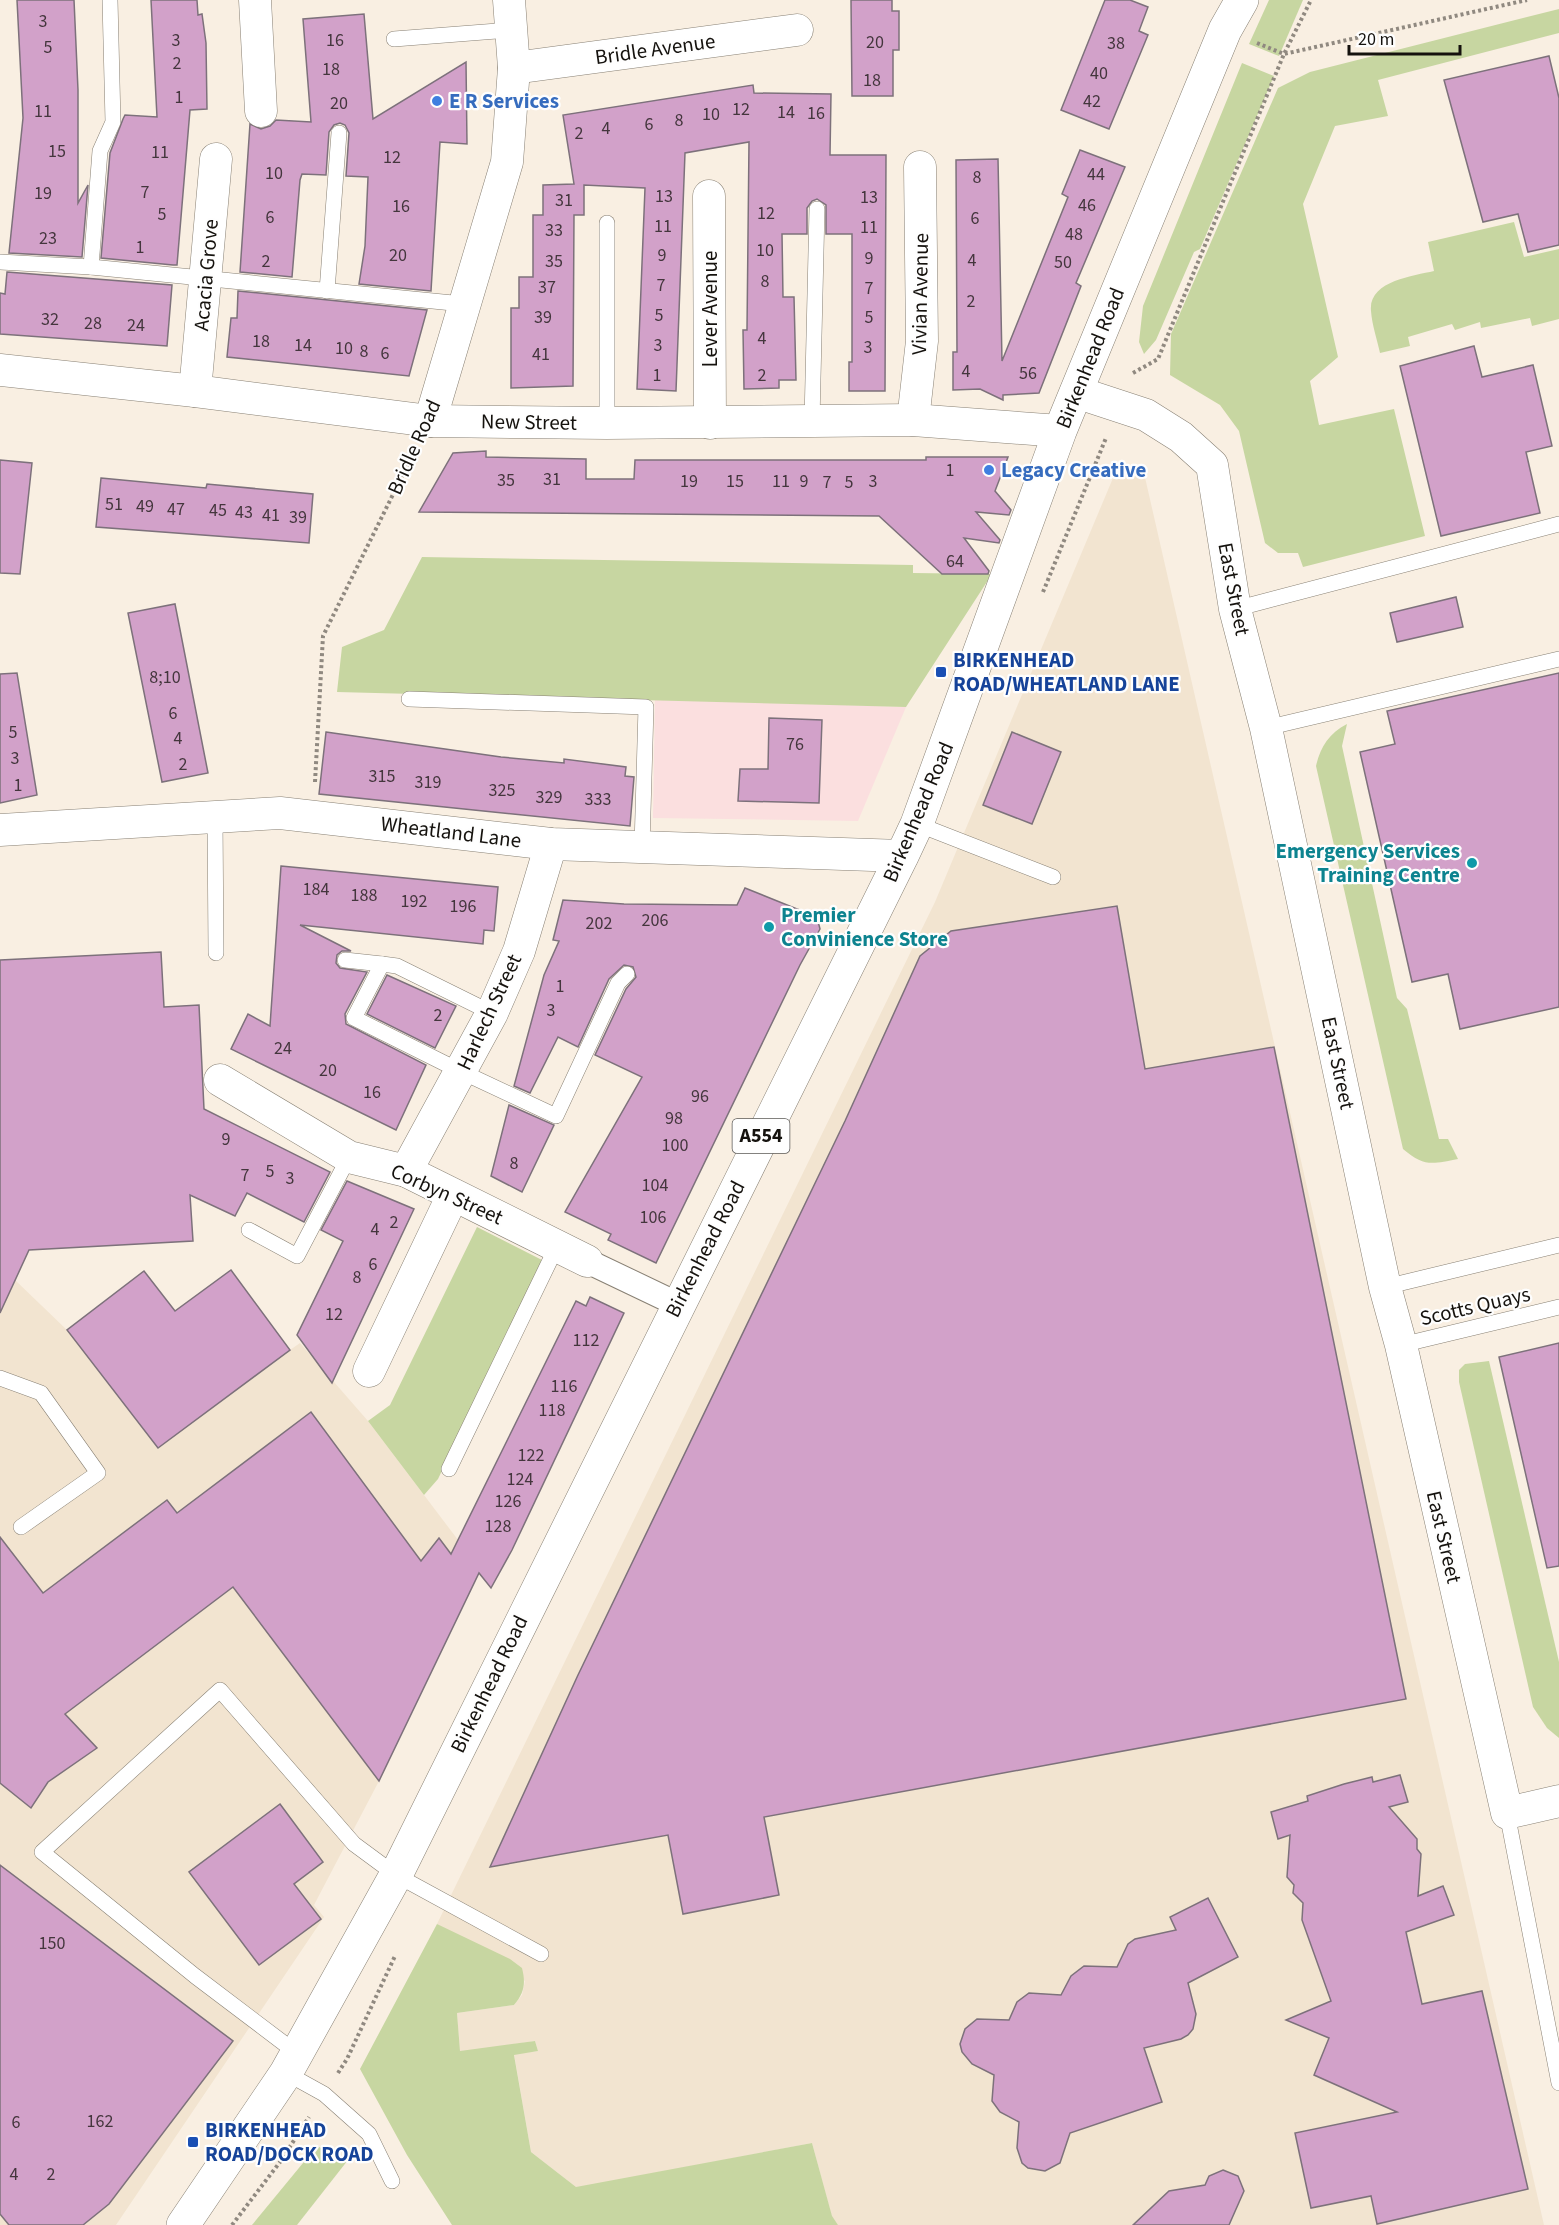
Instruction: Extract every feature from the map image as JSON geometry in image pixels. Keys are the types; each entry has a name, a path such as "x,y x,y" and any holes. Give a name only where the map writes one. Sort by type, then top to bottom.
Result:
{"main road":[{"name":"Birkenhead Road","path":"183,2225 292,2063 396,1875 677,1304 902,856 917,824 1060,431 1225,30 1242,0"}],"street":[{"path":"255,0 261,111"},
{"name":"Bridle Road","path":"430,421 507,162 514,69 510,15"},
{"name":"Bridle Avenue","path":"514,69 797,30"},
{"name":"Acacia Grove","path":"195,391 216,159"},
{"name":"Vivian Avenue","path":"913,420 922,341 920,167"},
{"name":"Lever Avenue","path":"709,196 710,423"},
{"name":"New Street","path":"0,370 195,391 430,421 710,423 913,420 1060,431"},
{"name":"East Street","path":"1076,392 1146,415 1181,437 1212,465 1235,609 1266,728 1385,1287 1401,1345 1507,1813"},
{"name":"Wheatland Lane","path":"0,831 280,813 551,844 902,856"},
{"name":"Harlech Street","path":"406,1171 462,1072 492,1013 519,951 551,844"},
{"name":"Corbyn Street","path":"220,1080 349,1157 406,1171 677,1304"},
{"path":"369,1371 453,1195"},
{"path":"1507,1813 1559,1800"}],"lane":[{"path":"91,267 100,151 113,122 110,0"},
{"path":"394,39 510,15"},
{"path":"327,291 339,133"},
{"path":"812,422 817,209"},
{"path":"607,223 607,423"},
{"path":"0,262 91,267 463,304"},
{"path":"1235,609 1559,524"},
{"path":"1266,728 1559,659"},
{"path":"409,699 646,706 642,847"},
{"path":"215,817 216,953"},
{"path":"917,824 1053,877"},
{"path":"345,960 397,966 492,1013"},
{"path":"382,964 354,1018 556,1116 618,983 627,974"},
{"path":"249,1230 297,1256 349,1157"},
{"path":"1385,1287 1559,1245"},
{"path":"449,1469 557,1246"},
{"name":"Scotts Quays","path":"1401,1345 1559,1307"},
{"path":"0,1378 41,1393 98,1473 21,1527"},
{"path":"392,2181 369,2134 195,1976 42,1852 220,1690 354,1844 396,1875 541,1954"},
{"path":"1507,1813 1559,2083"}],"path":[{"path":"1225,30 1284,54 1527,0"},
{"name":"Bridle Road","path":"314,816 323,636 430,421"},
{"path":"232,2225 280,2162 295,2138"}],"shaded area":[{"path":"1144,473 1544,2225 838,2225 832,2217 812,2143 577,2188 531,2152 514,2054 538,2051 535,2041 460,2052 457,2013 514,2005 522,1995 525,1981 437,1924 935,902 1113,478"},
{"path":"655,699 906,707 858,821 653,818"},
{"path":"231,1270 290,1350 300,1343 368,1421 480,1569 379,1781 314,1905 324,1917 116,2225 0,2225 0,1274 15,1280 67,1330 144,1271 175,1310"}],"green space":[{"path":"1269,0 1303,0 1279,56 1249,44"},
{"path":"1559,9 1559,33 1378,80 1388,116 1335,126 1303,204 1338,357 1310,381 1319,425 1394,409 1425,536 1303,567 1298,553 1278,553 1265,543 1239,431 1220,405 1170,375 1171,334 1278,88 1310,72"},
{"path":"1242,63 1274,76 1200,249 1194,252 1156,340 1144,354 1139,342 1143,306"},
{"path":"1514,222 1524,257 1559,249 1559,319 1532,326 1530,318 1481,328 1480,322 1455,330 1452,324 1408,337 1410,346 1380,353 1373,327 1372,301 1384,286 1404,278 1434,271 1428,242"},
{"path":"422,557 913,565 913,573 992,574 906,707 337,692 342,647 384,630"},
{"path":"1347,724 1342,746 1397,998 1407,1009 1439,1139 1448,1139 1458,1159 1429,1163 1417,1159 1403,1149 1316,766 1326,742"},
{"path":"477,1227 542,1260 438,1479 424,1495 368,1421 390,1405"},
{"path":"1489,1361 1559,1662 1559,1738 1547,1728 1533,1707 1459,1382 1459,1370 1465,1364"},
{"path":"437,1924 510,1959 522,1968 523,1988 514,2005 457,2013 460,2051 535,2041 538,2051 514,2055 531,2152 576,2187 812,2143 832,2216 838,2225 452,2225 407,2155 360,2069"},
{"path":"317,2146 348,2160 297,2225 252,2225"}],"building":[{"path":"17,0 74,0 78,90 78,203 88,185 82,257 9,253 23,118"},
{"path":"151,0 197,0 198,15 202,14 206,43 207,109 190,110 177,265 101,258 110,153 123,119 125,115 157,117"},
{"path":"851,0 892,0 892,11 899,11 899,50 893,50 893,96 852,96"},
{"path":"1105,0 1130,0 1148,7 1139,31 1148,35 1109,129 1061,110"},
{"path":"364,14 373,119 466,62 467,144 440,142 431,291 359,284 365,246 368,177 346,176 349,133 345,125 340,123 334,125 329,132 326,175 302,174 300,180 292,277 240,272 250,124 261,129 270,126 276,120 311,122 303,19"},
{"path":"1549,56 1559,98 1559,245 1528,252 1518,214 1483,222 1444,80"},
{"path":"753,85 754,93 831,94 830,155 886,155 885,391 849,391 849,362 852,362 852,234 826,234 826,205 817,199 812,201 807,208 807,234 782,234 783,297 794,297 796,380 779,380 779,388 744,389 743,330 747,330 749,142 685,153 676,391 637,389 645,188 584,185 584,215 574,215 573,386 511,388 511,308 519,308 519,277 533,277 533,215 543,215 543,185 574,184 563,115"},
{"path":"1080,150 1125,167 1076,283 1081,286 1039,393 1003,395 1003,400 980,389 953,390 953,352 957,352 956,160 998,159 1002,361 1068,197 1062,194"},
{"path":"7,272 172,285 167,346 0,334 0,293 5,294"},
{"path":"238,291 427,310 409,376 227,357 231,318 237,318"},
{"path":"1474,346 1482,377 1533,365 1552,446 1526,452 1540,513 1441,536 1400,366"},
{"path":"486,451 486,457 586,459 586,479 634,479 635,460 926,460 926,457 1008,457 995,491 1011,510 1009,515 976,512 1000,540 999,543 964,538 989,571 988,574 942,574 879,516 419,512 453,453"},
{"path":"0,460 32,463 20,574 0,573"},
{"path":"101,478 206,488 207,484 313,494 309,543 96,527"},
{"path":"1456,597 1463,627 1397,642 1390,613"},
{"path":"175,604 208,773 162,782 128,613"},
{"path":"17,673 37,795 0,803 0,674"},
{"name":"Emergency Services Training Centre","path":"1559,673 1559,1007 1460,1029 1448,974 1412,982 1360,752 1395,744 1387,711"},
{"path":"769,718 822,720 819,803 738,801 740,769 768,769"},
{"path":"326,732 501,757 564,763 564,759 626,767 625,776 634,777 630,826 319,794"},
{"path":"1012,732 1061,752 1032,824 983,805"},
{"path":"281,866 498,887 494,931 484,930 483,944 300,925 351,951 342,951 337,955 336,963 340,968 367,972 345,1014 346,1024 426,1065 396,1130 231,1049 248,1014 270,1026"},
{"path":"745,888 817,917 820,929 800,965 656,1263 608,1240 611,1234 565,1212 642,1077 595,1055 626,989 636,977 633,967 624,965 609,979 578,1047 558,1037 530,1093 514,1086 544,975 559,941 553,940 563,900 624,904 737,905"},
{"path":"1117,906 1145,1069 1274,1047 1406,1699 764,1817 779,1895 683,1914 668,1835 490,1867 578,1675 845,1121 920,956 951,931"},
{"path":"161,952 164,1007 199,1005 204,1109 330,1172 304,1222 247,1193 235,1216 190,1195 193,1241 29,1250 0,1313 0,960"},
{"path":"387,975 456,1006 435,1048 367,1014"},
{"path":"509,1105 554,1125 522,1192 491,1176"},
{"path":"347,1181 414,1209 332,1383 297,1335 343,1241 321,1230"},
{"path":"231,1270 290,1350 158,1448 67,1330 144,1271 175,1311"},
{"path":"590,1297 624,1313 512,1550 491,1588 479,1573 379,1781 233,1587 65,1714 97,1748 48,1782 31,1808 0,1783 0,1537 43,1593 167,1500 177,1513 311,1412 421,1561 439,1538 451,1554 576,1301 586,1306"},
{"path":"1559,1343 1559,1566 1547,1568 1499,1357"},
{"path":"1400,1775 1408,1802 1389,1807 1417,1839 1417,1849 1421,1854 1418,1896 1443,1886 1454,1915 1406,1932 1422,2004 1482,1991 1528,2189 1377,2224 1371,2196 1311,2208 1295,2133 1397,2112 1314,2075 1329,2038 1286,2020 1331,2001 1302,1920 1303,1903 1293,1893 1294,1885 1287,1877 1290,1835 1278,1839 1271,1812 1308,1801 1307,1796 1344,1784 1372,1777 1373,1782"},
{"path":"280,1804 323,1862 294,1884 321,1919 259,1965 189,1872"},
{"path":"0,1865 233,2041 109,2204 83,2225 9,2225 0,2214"},
{"path":"1208,1898 1238,1957 1188,1983 1196,2014 1193,2029 1188,2035 1181,2039 1144,2048 1162,2102 1070,2133 1060,2163 1045,2171 1028,2168 1022,2163 1017,2148 1019,2122 1000,2112 992,2101 994,2075 972,2064 962,2052 960,2044 965,2029 977,2019 1009,2020 1017,2002 1029,1993 1061,1995 1071,1976 1084,1966 1117,1967 1128,1944 1135,1939 1176,1930 1170,1917"},
{"path":"1223,2170 1238,2176 1244,2191 1229,2225 1133,2225 1169,2191 1205,2185 1209,2176"}],"place":[{"name":"E R Services","path":"437,101"},
{"name":"Legacy Creative","path":"989,470"},
{"name":"BIRKENHEAD ROAD/WHEATLAND LANE","path":"941,672"},
{"name":"Emergency Services Training Centre","path":"1472,863"},
{"name":"Premier Convinience Store","path":"769,927"},
{"name":"BIRKENHEAD ROAD/DOCK ROAD","path":"193,2142"}]}
